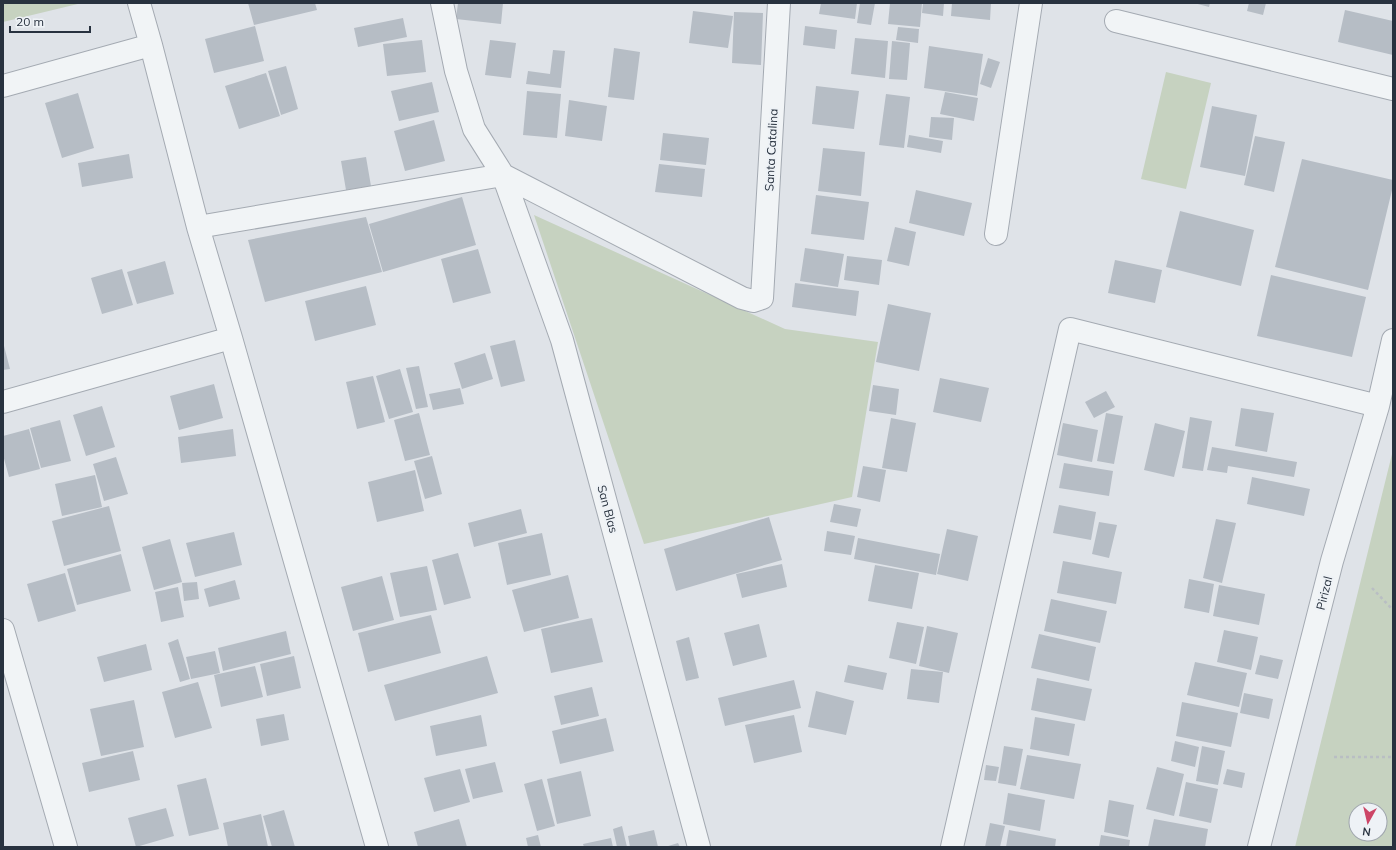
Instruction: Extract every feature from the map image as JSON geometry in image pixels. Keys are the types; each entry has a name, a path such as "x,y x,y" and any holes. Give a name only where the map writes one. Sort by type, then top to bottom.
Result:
{"street":[{"path":"139,3 198,227 377,847"},
{"name":"San Blas","path":"442,3 456,71 474,129 503,175 562,340 699,847"},
{"name":"Santa Catalina","path":"503,175 742,298 753,301 762,298 780,3"},
{"path":"996,234 1031,3"},
{"path":"1116,21 1393,89"},
{"path":"3,86 151,45"},
{"path":"198,227 503,175"},
{"path":"952,847 1070,329 1378,406"},
{"path":"3,402 231,338"},
{"name":"Pirizal","path":"1259,847 1332,560 1378,406 1393,340"},
{"path":"3,630 66,847"}],"path":[{"path":"1372,588 1393,610"},
{"path":"1334,757 1393,757"}],"green space":[{"path":"3,3 82,3 3,22"},
{"path":"1166,72 1211,83 1186,189 1141,179"},
{"path":"534,215 785,329 878,342 852,497 644,544"},
{"path":"1393,450 1393,847 1295,847"}],"building":[{"path":"248,3 315,3 317,10 254,25"},
{"path":"458,3 503,3 501,24 456,19"},
{"path":"821,3 857,3 855,19 819,14"},
{"path":"860,3 875,3 871,25 857,23"},
{"path":"890,3 922,3 920,27 888,24"},
{"path":"923,3 944,3 943,16 922,13"},
{"path":"952,3 991,3 990,20 951,16"},
{"path":"1194,3 1210,3 1209,7"},
{"path":"1249,3 1266,3 1263,15 1247,11"},
{"path":"1345,10 1393,21 1393,55 1338,42"},
{"path":"693,11 733,16 728,48 689,43"},
{"path":"734,12 763,13 761,65 732,63"},
{"path":"403,18 407,37 358,47 354,28"},
{"path":"255,26 264,61 214,73 205,39"},
{"path":"805,26 837,30 835,49 803,45"},
{"path":"898,27 919,29 918,43 896,40"},
{"path":"855,38 888,41 885,78 851,74"},
{"path":"422,40 426,72 387,76 383,44"},
{"path":"490,40 516,43 511,78 485,75"},
{"path":"892,41 910,43 907,80 889,79"},
{"path":"929,46 983,54 977,96 924,88"},
{"path":"614,48 640,52 634,100 608,97"},
{"path":"553,50 565,51 561,88 526,84 528,71 550,74"},
{"path":"988,58 1000,62 991,88 980,84"},
{"path":"286,66 298,109 281,115 268,71"},
{"path":"266,73 280,116 239,129 225,86"},
{"path":"432,82 439,112 399,121 391,91"},
{"path":"816,86 859,91 854,129 812,124"},
{"path":"527,91 561,94 557,138 523,135"},
{"path":"945,92 978,98 974,121 940,114"},
{"path":"78,93 94,148 62,158 45,103"},
{"path":"886,94 910,97 904,148 879,145"},
{"path":"569,100 607,106 602,141 565,136"},
{"path":"1212,106 1257,115 1245,176 1200,167"},
{"path":"931,117 954,118 952,140 929,137"},
{"path":"434,120 445,161 405,171 394,131"},
{"path":"663,133 709,138 706,165 660,160"},
{"path":"909,135 943,141 941,153 907,147"},
{"path":"1255,136 1285,142 1274,192 1244,185"},
{"path":"823,148 865,152 861,196 818,191"},
{"path":"129,154 133,178 82,187 78,163"},
{"path":"366,157 371,186 346,190 341,161"},
{"path":"1302,159 1393,180 1393,186 1368,290 1275,267"},
{"path":"659,164 705,169 702,197 655,192"},
{"path":"916,190 972,203 964,236 909,223"},
{"path":"816,195 869,202 864,240 811,234"},
{"path":"462,197 476,245 383,272 369,224"},
{"path":"1180,211 1254,230 1241,286 1166,267"},
{"path":"366,217 382,272 265,302 248,240"},
{"path":"895,227 916,232 909,266 887,261"},
{"path":"805,248 844,254 838,287 800,281"},
{"path":"478,249 491,293 453,303 441,259"},
{"path":"847,256 882,260 879,285 844,280"},
{"path":"1115,260 1162,270 1155,303 1108,293"},
{"path":"165,261 174,294 137,304 127,272"},
{"path":"122,269 133,305 102,314 91,278"},
{"path":"1271,275 1366,297 1352,357 1257,336"},
{"path":"795,283 859,291 856,316 792,307"},
{"path":"366,286 376,325 315,341 305,301"},
{"path":"888,304 931,313 919,371 876,362"},
{"path":"515,340 525,381 501,387 490,346"},
{"path":"3,342 10,369 3,370"},
{"path":"485,353 493,379 462,389 454,363"},
{"path":"419,366 428,407 416,409 406,368"},
{"path":"400,369 413,412 389,419 376,376"},
{"path":"373,376 385,422 357,429 346,382"},
{"path":"940,378 989,388 981,422 933,412"},
{"path":"214,384 223,418 179,430 170,396"},
{"path":"873,385 899,389 896,415 869,411"},
{"path":"460,388 464,404 433,410 429,394"},
{"path":"1106,391 1115,407 1094,418 1085,402"},
{"path":"102,406 115,447 86,456 73,415"},
{"path":"1241,408 1274,413 1267,452 1235,446"},
{"path":"419,413 430,455 405,461 394,420"},
{"path":"1106,413 1123,416 1114,464 1097,461"},
{"path":"1190,417 1212,421 1203,471 1182,468"},
{"path":"891,418 916,423 907,472 882,468"},
{"path":"60,420 71,461 41,468 30,428"},
{"path":"1063,423 1098,430 1092,462 1057,455"},
{"path":"1155,423 1185,431 1174,477 1144,470"},
{"path":"29,429 40,469 9,477 3,455 3,436"},
{"path":"233,429 236,456 181,463 178,437"},
{"path":"1212,447 1297,462 1294,477 1228,466 1227,473 1207,470"},
{"path":"432,456 442,494 425,499 414,461"},
{"path":"116,457 128,494 104,501 93,464"},
{"path":"1064,463 1113,471 1109,496 1059,488"},
{"path":"863,466 886,470 880,502 857,497"},
{"path":"415,470 424,511 377,522 368,482"},
{"path":"95,475 102,507 62,516 55,484"},
{"path":"1252,477 1310,489 1304,516 1247,504"},
{"path":"834,504 861,509 857,527 830,522"},
{"path":"1059,505 1096,512 1091,540 1053,533"},
{"path":"109,506 121,551 64,566 52,521"},
{"path":"521,509 527,533 474,547 468,523"},
{"path":"769,517 782,560 676,591 664,549"},
{"path":"1216,519 1236,523 1222,583 1203,578"},
{"path":"1099,522 1117,525 1109,558 1092,554"},
{"path":"947,529 978,536 968,581 937,574"},
{"path":"827,531 855,536 851,555 824,551"},
{"path":"234,532 242,565 195,577 186,543"},
{"path":"542,533 551,575 507,585 498,543"},
{"path":"858,538 940,554 936,575 854,559"},
{"path":"170,539 182,582 154,590 142,547"},
{"path":"458,553 471,598 444,605 432,560"},
{"path":"121,554 131,591 77,605 67,569"},
{"path":"1063,561 1122,572 1116,604 1057,593"},
{"path":"782,564 787,587 742,598 736,574"},
{"path":"875,565 919,573 912,609 868,601"},
{"path":"427,566 437,610 400,617 390,573"},
{"path":"65,573 76,611 38,622 27,584"},
{"path":"568,575 579,618 524,632 512,590"},
{"path":"382,576 394,620 353,631 341,587"},
{"path":"1189,579 1214,584 1209,613 1184,608"},
{"path":"235,580 240,599 209,607 204,589"},
{"path":"197,582 199,599 184,601 182,583"},
{"path":"1219,585 1265,594 1259,625 1213,616"},
{"path":"178,587 184,617 161,622 155,592"},
{"path":"1051,599 1107,611 1100,643 1044,631"},
{"path":"431,615 441,653 368,672 358,633"},
{"path":"592,618 603,662 551,673 541,629"},
{"path":"897,622 924,627 916,664 889,658"},
{"path":"759,624 767,657 733,666 724,633"},
{"path":"927,626 958,633 949,673 919,666"},
{"path":"1224,630 1258,637 1251,670 1217,662"},
{"path":"286,631 291,654 223,671 218,648"},
{"path":"1039,634 1096,647 1089,681 1031,668"},
{"path":"689,637 699,678 686,681 676,641"},
{"path":"178,639 190,679 180,682 168,643"},
{"path":"146,644 152,670 104,682 97,657"},
{"path":"215,651 220,673 191,679 186,657"},
{"path":"1260,655 1283,660 1278,679 1255,674"},
{"path":"294,656 301,688 267,696 260,664"},
{"path":"487,656 498,693 395,721 384,685"},
{"path":"1195,662 1247,673 1239,707 1187,695"},
{"path":"848,665 887,673 883,690 844,682"},
{"path":"255,666 263,697 221,707 214,675"},
{"path":"911,669 943,672 939,703 907,699"},
{"path":"1037,678 1092,689 1085,721 1031,710"},
{"path":"794,680 801,708 725,726 718,698"},
{"path":"198,682 212,728 175,738 162,692"},
{"path":"592,687 599,716 561,725 554,696"},
{"path":"816,691 854,701 846,735 808,727"},
{"path":"1244,693 1273,699 1269,719 1240,713"},
{"path":"134,700 144,747 101,756 90,709"},
{"path":"1182,702 1238,713 1231,747 1176,736"},
{"path":"284,714 289,740 261,746 256,719"},
{"path":"481,715 487,746 436,756 430,726"},
{"path":"794,715 802,752 754,763 745,725"},
{"path":"1035,717 1075,724 1069,756 1030,749"},
{"path":"606,718 614,751 560,764 552,731"},
{"path":"1175,741 1199,747 1195,767 1171,761"},
{"path":"1004,746 1023,749 1016,786 998,783"},
{"path":"1202,746 1225,751 1218,785 1196,781"},
{"path":"133,751 140,780 89,792 82,763"},
{"path":"1027,755 1081,764 1074,799 1020,789"},
{"path":"495,762 503,792 473,799 465,769"},
{"path":"986,765 999,767 996,781 984,780"},
{"path":"1157,767 1184,774 1174,816 1146,809"},
{"path":"460,769 470,802 434,812 424,778"},
{"path":"1227,769 1245,773 1242,788 1223,784"},
{"path":"581,771 591,816 557,824 547,779"},
{"path":"206,778 219,829 189,836 177,785"},
{"path":"542,779 555,826 537,831 524,784"},
{"path":"1186,782 1218,789 1211,823 1179,816"},
{"path":"1008,793 1045,800 1040,831 1003,824"},
{"path":"1109,800 1134,805 1128,837 1104,832"},
{"path":"166,808 174,836 136,847 128,818"},
{"path":"284,810 295,847 272,847 263,816"},
{"path":"261,814 268,847 228,847 223,823"},
{"path":"459,819 467,847 418,847 414,832"},
{"path":"1154,819 1208,829 1205,847 1148,847"},
{"path":"990,823 1005,826 1000,847 985,847"},
{"path":"622,826 627,847 617,847 613,829"},
{"path":"654,830 658,847 630,847 628,836"},
{"path":"1009,830 1056,839 1055,847 1006,847"},
{"path":"538,835 541,847 528,847 526,838"},
{"path":"1101,835 1130,840 1129,847 1099,847"},
{"path":"611,838 613,847 584,847 583,844"},
{"path":"678,843 680,847 665,847"}]}
